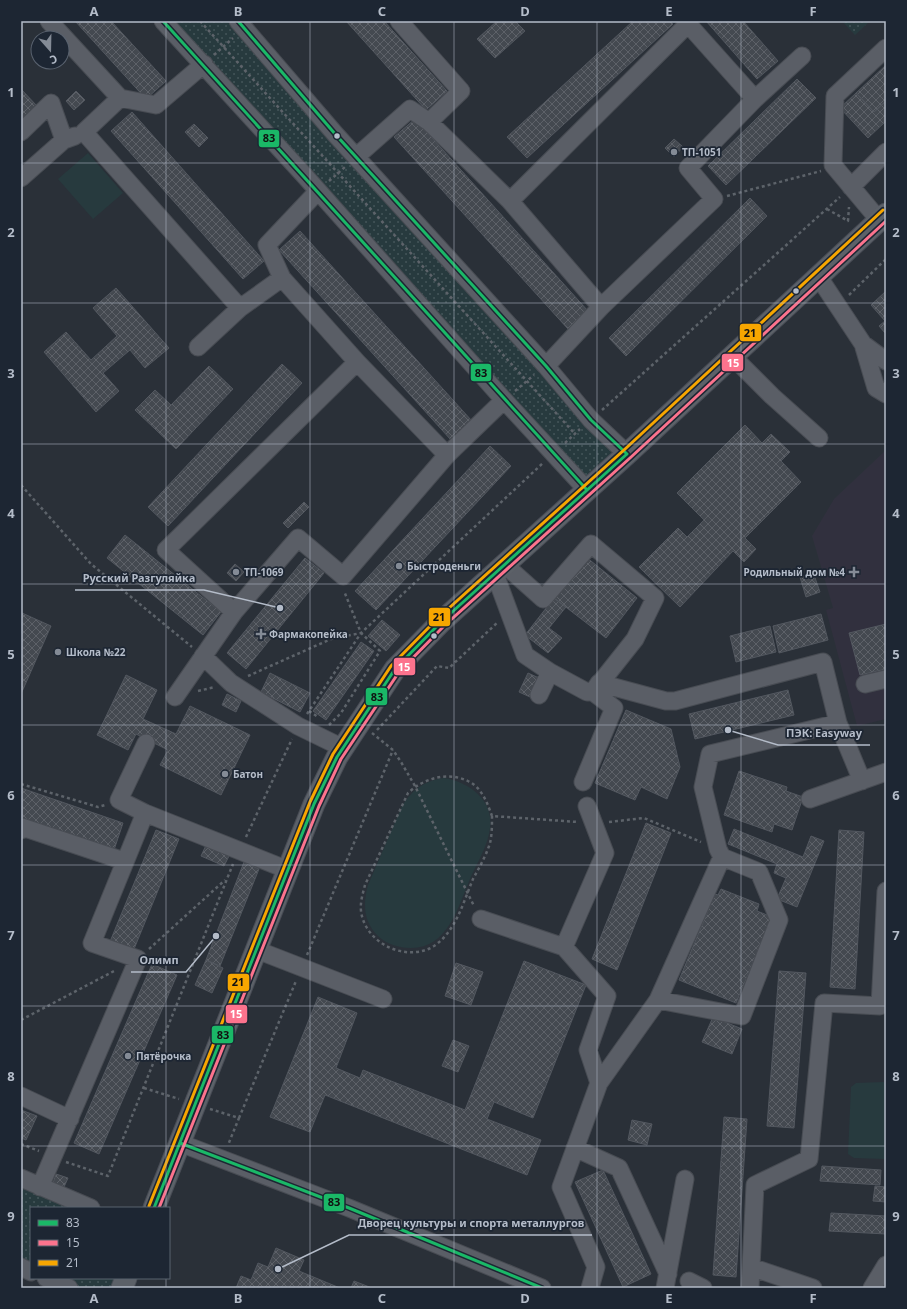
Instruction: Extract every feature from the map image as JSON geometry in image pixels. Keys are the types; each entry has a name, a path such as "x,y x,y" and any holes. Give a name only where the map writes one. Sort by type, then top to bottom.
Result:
{"main road":[{"path":"154,1207 314,804 343,748 395,669 441,622 627,454 883,217"}],"street":[{"path":"48,21 120,98 156,105 204,64"},
{"path":"163,21 204,64 504,400 587,490"},
{"path":"399,21 461,91 429,122"},
{"path":"245,23 336,135 357,156 546,366 591,420 627,454"},
{"path":"510,201 688,24 755,99"},
{"path":"883,217 850,187 833,165 835,96 886,48"},
{"path":"546,366 601,308 714,199 688,168 755,99 802,56"},
{"path":"23,173 64,140 84,132 120,98"},
{"path":"21,132 51,103 64,140"},
{"path":"357,156 410,108 429,122 510,201 601,308"},
{"path":"84,132 240,308"},
{"path":"850,187 886,152"},
{"path":"318,191 267,245 282,278 357,362 447,455"},
{"path":"818,276 839,305 862,344 876,388 886,394"},
{"path":"198,348 240,308 282,278"},
{"path":"862,344 886,361"},
{"path":"732,356 772,396 819,438"},
{"path":"234,612 166,550 357,362"},
{"path":"175,697 234,612 298,538 343,576 447,455 504,400"},
{"path":"591,544 656,598 635,639 596,688 587,692 550,672 524,655 508,612 500,570 543,599 591,544"},
{"path":"203,656 230,684 298,726 343,748"},
{"path":"596,688 666,701 675,701 823,662 838,723 862,781"},
{"path":"539,695 550,672"},
{"path":"865,684 886,679"},
{"path":"583,782 614,708 596,688"},
{"path":"590,1288 596,1267 561,1187 599,1083 658,1000 720,853 704,787 710,754 838,723"},
{"path":"146,743 119,800 145,813 239,852 288,870"},
{"path":"810,799 886,772"},
{"path":"564,947 605,853 587,806"},
{"path":"40,1187 138,959 92,943 124,861 145,813"},
{"path":"21,830 22,827 124,861"},
{"path":"658,1000 742,1016 779,920 759,872 720,853"},
{"path":"750,1288 755,1185 809,1159 824,1003 880,1006 886,891"},
{"path":"481,919 564,947 608,996 588,1050 599,1083"},
{"path":"257,950 303,966 384,999"},
{"path":"21,1096 70,1119"},
{"path":"180,1143 349,1208 539,1287"},
{"path":"575,1148 619,1168 666,1281"},
{"path":"21,1178 89,1207"},
{"path":"666,1281 685,1179"},
{"path":"872,1288 886,1265"},
{"path":"21,1267 30,1272"},
{"path":"750,1268 813,1288"},
{"path":"48,1279 69,1288"}],"path":[{"path":"200,21 575,434"},
{"path":"204,64 223,47 245,23"},
{"path":"318,191 357,156"},
{"path":"714,199 824,170"},
{"path":"108,1176 239,852 298,726 361,633 554,453 850,187"},
{"path":"827,209 848,221"},
{"path":"839,305 886,259"},
{"path":"504,400 546,366"},
{"path":"21,484 91,564 203,656"},
{"path":"324,722 329,725 341,713 380,651 361,633 344,593 343,576"},
{"path":"374,734 437,666 450,668 508,612"},
{"path":"175,697 230,684 331,639 361,633"},
{"path":"309,711 319,718"},
{"path":"368,729 393,750 414,786 481,919"},
{"path":"239,1118 393,750"},
{"path":"444,776 459,778 474,785 485,798 492,816 490,844 467,892 455,923 445,937 433,947 418,953 402,952 384,946 374,937 366,926 361,912 362,897 365,885 401,804 414,786 432,778 444,776"},
{"path":"21,784 98,807 119,800"},
{"path":"492,816 593,823 644,818 720,853"}],"shaded area":[{"name":"Родильный дом №4","path":"886,450 886,719 857,726 826,610 833,608 812,536 834,499"}],"green space":[{"path":"163,21 238,21 627,454 587,490"},
{"path":"842,21 870,21 855,35"},
{"path":"88,153 123,193 93,219 58,179"},
{"path":"444,778 453,780 471,788 484,801 490,818 489,835 485,848 456,913 443,934 424,946 411,948 397,946 381,939 369,925 365,905 368,885 402,806 406,800 415,790 425,784"},
{"path":"884,1082 886,1085 886,1157 884,1159 854,1158 848,1154 851,1087 856,1083"},
{"path":"21,1178 89,1207 30,1207 30,1272 21,1267"},
{"path":"48,1279 126,1279 122,1288 69,1288"}],"building":[{"path":"75,21 111,21 166,81 146,99"},
{"path":"346,21 384,21 447,91 426,110"},
{"path":"497,21 515,21 525,31 495,58 477,39"},
{"path":"633,21 670,21 673,24 527,158 507,137"},
{"path":"706,21 743,21 778,61 757,79"},
{"path":"886,65 886,101 874,112 856,93"},
{"path":"797,79 816,98 726,185 708,166"},
{"path":"21,89 37,106 21,120"},
{"path":"76,91 85,100 74,110 66,101"},
{"path":"856,93 874,112 886,101 886,121 868,138 840,108"},
{"path":"132,112 264,261 243,279 111,131"},
{"path":"415,119 588,311 568,329 394,137"},
{"path":"194,124 208,138 199,147 185,132"},
{"name":"ТП-1051","path":"674,139 683,147 674,157 665,148"},
{"path":"750,198 767,216 626,356 609,338"},
{"path":"300,231 472,421 451,440 279,250"},
{"path":"116,288 169,348 145,368 130,350 103,373 119,391 96,412 44,352 66,332 91,360 117,336 93,308"},
{"path":"886,291 886,334 879,326 885,321 871,305"},
{"path":"282,364 302,383 168,526 148,507"},
{"path":"209,366 233,389 176,449 135,410 155,390 171,405"},
{"path":"745,425 762,443 771,434 790,452 781,461 801,482 745,538 756,549 744,562 733,551 680,607 639,567 678,528 687,537 704,520 677,493"},
{"path":"490,446 511,466 376,610 355,591"},
{"path":"304,502 309,507 288,528 283,523"},
{"path":"125,535 221,612 203,635 107,558"},
{"path":"586,557 637,598 606,638 554,598"},
{"path":"305,558 324,573 246,669 227,653"},
{"name":"ТП-1069","path":"235,564 244,572 236,581 227,573"},
{"path":"813,572 820,592 806,597 800,577"},
{"path":"554,598 566,607 549,628 562,638 548,653 525,635"},
{"path":"22,613 51,626 21,694 21,615"},
{"path":"821,614 828,640 779,653 773,626"},
{"path":"382,620 400,635 386,651 368,636"},
{"path":"886,624 886,669 860,675 849,633"},
{"path":"770,626 776,652 736,662 730,636"},
{"path":"361,642 374,651 326,720 313,711"},
{"path":"270,673 310,693 300,712 261,692"},
{"path":"528,673 539,678 530,697 519,692"},
{"path":"126,675 157,690 143,719 176,734 190,706 250,735 221,795 160,765 168,750 136,734 128,750 97,735"},
{"path":"788,690 794,715 695,739 689,714"},
{"path":"227,694 241,701 236,712 222,705"},
{"path":"626,710 671,729 680,767 667,799 641,787 635,800 595,783"},
{"path":"739,771 787,787 786,791 803,797 792,830 774,824 772,832 724,815"},
{"path":"21,788 123,823 114,850 21,818"},
{"path":"646,823 671,833 617,970 592,959"},
{"path":"734,829 803,857 811,836 824,841 797,907 777,899 786,878 774,873 777,864 728,844"},
{"path":"156,830 179,839 132,954 109,944"},
{"path":"839,830 864,832 855,989 830,987"},
{"path":"207,843 230,854 224,866 201,856"},
{"path":"244,862 259,869 220,966 206,960"},
{"path":"721,889 759,904 757,911 772,917 736,1003 679,980 715,894 718,895"},
{"path":"206,960 223,968 212,993 195,985"},
{"path":"524,961 586,985 533,1118 494,1102 487,1119 541,1140 527,1175 325,1095 310,1132 270,1117 318,997 357,1013 336,1068 360,1078 363,1070 465,1110"},
{"path":"456,963 483,972 471,1005 445,996"},
{"path":"152,964 177,975 99,1154 74,1143"},
{"path":"779,971 806,973 794,1128 767,1126"},
{"path":"713,1017 742,1029 732,1054 702,1042"},
{"path":"453,1040 469,1046 458,1072 442,1066"},
{"path":"21,1110 37,1116 26,1140 21,1138"},
{"path":"724,1117 747,1119 736,1277 713,1275"},
{"path":"632,1120 652,1124 647,1145 628,1140"},
{"path":"822,1166 881,1170 880,1185 820,1181"},
{"path":"603,1170 651,1274 623,1287 575,1182"},
{"path":"56,1174 68,1178 64,1187 53,1183"},
{"path":"875,1186 886,1187 886,1202 873,1201"},
{"path":"831,1213 886,1216 886,1234 829,1231"},
{"path":"276,1248 304,1260 299,1271 340,1288 236,1288 241,1276 251,1280 258,1263 268,1267"},
{"path":"354,1281 372,1288 351,1288"}],"transit line":[{"name":"83","path":"163,21 587,490"},
{"name":"83","path":"154,1207 314,804 337,757 395,669 441,622 627,454 591,420 546,366 336,135 238,21"},
{"name":"21","path":"149,1206 310,802 333,754 391,666 438,618 624,450 883,210"},
{"name":"15","path":"159,1207 319,806 341,759 399,672 444,626 630,458 886,221"},
{"name":"83","path":"180,1143 349,1208 542,1288"}],"place":[{"name":"ТП-1051","path":"674,152"},
{"name":"Быстроденьги","path":"399,566"},
{"name":"ТП-1069","path":"236,572"},
{"name":"Родильный дом №4","path":"854,572"},
{"name":"Русский Разгуляйка","path":"280,608"},
{"name":"Фармакопейка","path":"261,634"},
{"name":"Школа №22","path":"58,652"},
{"name":"ПЭК: Easyway","path":"728,730"},
{"name":"Батон","path":"225,774"},
{"name":"Олимп","path":"216,936"},
{"name":"Пятёрочка","path":"128,1056"},
{"name":"Дворец культуры и спорта металлургов","path":"278,1269"}]}
